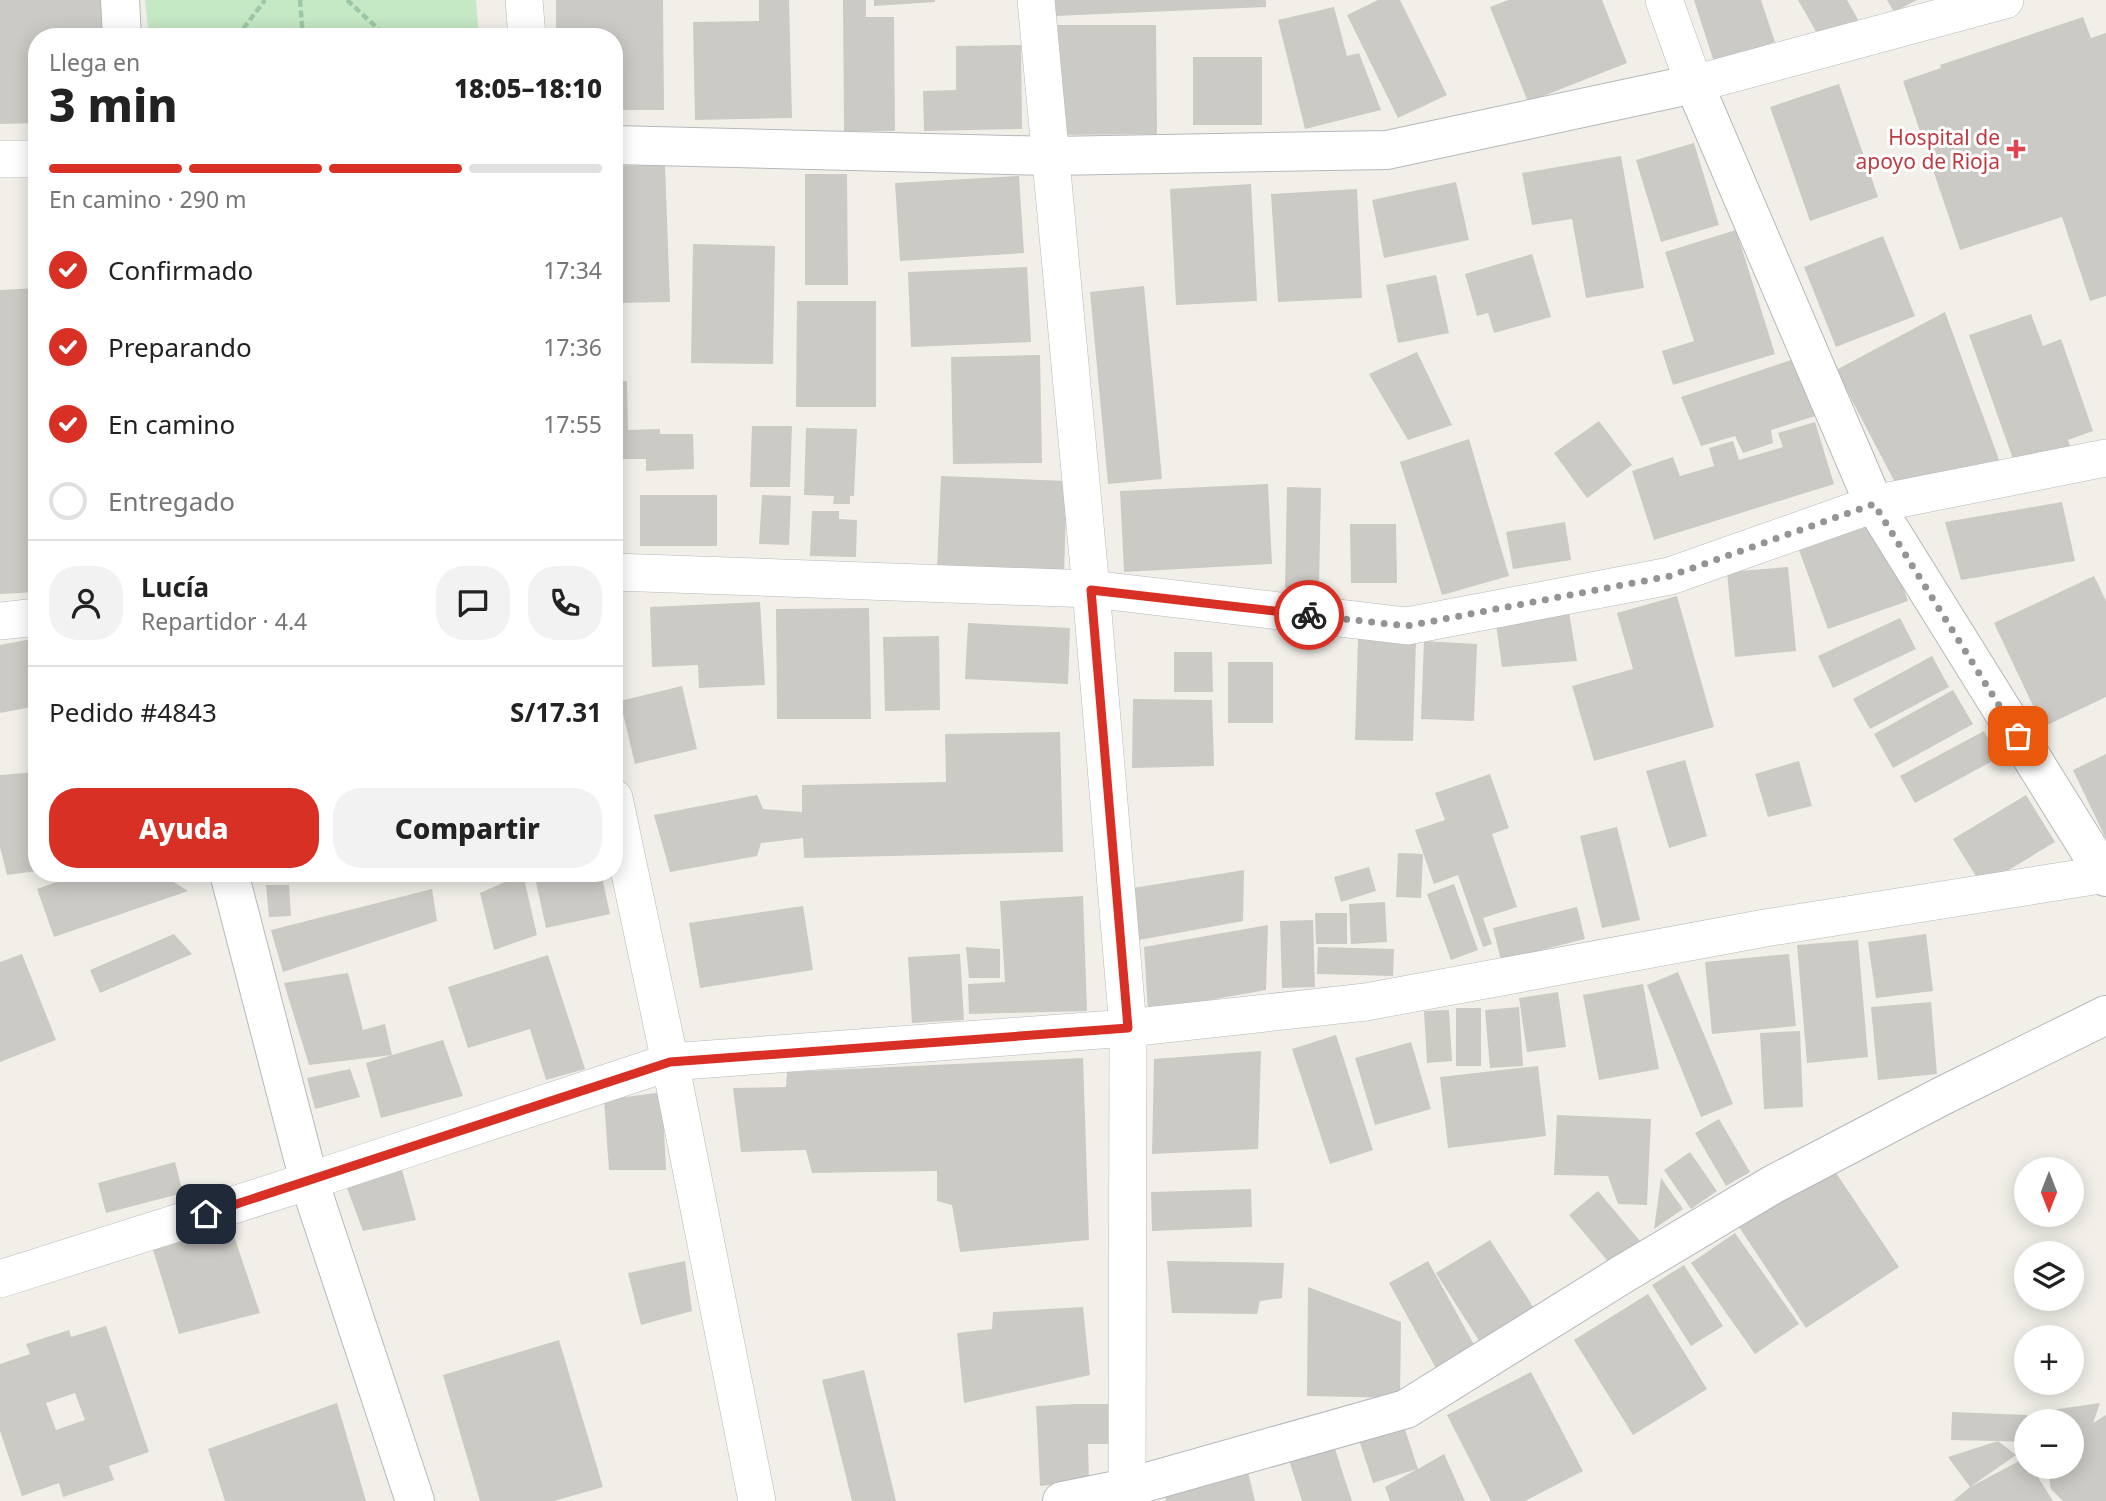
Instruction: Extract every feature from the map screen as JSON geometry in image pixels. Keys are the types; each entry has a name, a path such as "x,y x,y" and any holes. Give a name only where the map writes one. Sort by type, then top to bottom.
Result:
{"street":[{"path":"120,0 122,28"},
{"path":"524,0 526,28"},
{"path":"1036,0 1091,590 1128,1028 1126,1494"},
{"path":"0,1279 670,1062 1128,1028 1366,1002 1765,928 2105,875 1874,504 1694,84 1664,0"},
{"path":"623,145 1051,156 1387,150 1694,84 2005,0"},
{"path":"0,159 28,159"},
{"path":"623,572 1091,590 1407,626 1670,576 1874,504 2106,458"},
{"path":"0,621 28,618"},
{"path":"623,840 757,1501"},
{"path":"231,882 309,1181 415,1501"},
{"path":"1062,1501 1126,1494 1406,1409 1772,1185 1942,1096 2106,1015"}],"path":[{"path":"244,28 265,0"},
{"path":"300,0 302,28"},
{"path":"347,0 377,28"}],"green space":[{"path":"145,0 476,0 478,28 148,28"}],"building":[{"path":"0,0 105,0 106,28 28,28 28,123 0,124"},
{"path":"556,0 663,0 664,110 623,110 623,28 556,28"},
{"path":"759,0 789,0 792,118 695,120 693,22 759,21"},
{"path":"843,0 866,0 866,17 894,17 895,131 844,131"},
{"path":"874,0 935,0 935,2 874,6"},
{"path":"1054,0 1266,0 1266,7 1054,16"},
{"path":"1378,0 1400,0 1447,95 1398,118 1347,15"},
{"path":"1508,0 1602,0 1627,63 1528,102 1490,7"},
{"path":"1694,0 1761,0 1775,42 1714,62"},
{"path":"1798,0 1847,0 1860,23 1823,44"},
{"path":"1887,0 1917,0 1894,12"},
{"path":"1334,7 1347,56 1359,53 1381,110 1305,129 1278,20"},
{"name":"Hospital de apoyo de Rioja","path":"2083,17 2091,38 2106,33 2106,296 2090,301 2062,217 1960,250 1903,81 1941,68 1940,65"},
{"path":"1058,25 1156,25 1157,134 1058,135"},
{"path":"1021,45 1022,129 924,131 923,91 956,90 956,46"},
{"path":"1193,57 1262,57 1262,125 1193,125"},
{"path":"1839,84 1878,197 1810,221 1770,107"},
{"path":"1694,143 1719,225 1661,242 1636,160"},
{"path":"1621,156 1644,288 1586,298 1572,219 1532,225 1522,173"},
{"path":"665,165 670,302 623,303 623,166"},
{"path":"805,174 847,174 848,285 805,285"},
{"path":"1019,176 1024,253 900,261 895,183"},
{"path":"1456,182 1469,240 1384,258 1372,200"},
{"path":"1251,184 1257,301 1176,305 1170,189"},
{"path":"1357,189 1362,298 1278,302 1271,194"},
{"path":"1736,230 1775,354 1673,385 1662,351 1694,341 1665,252"},
{"path":"1883,236 1915,316 1836,347 1804,267"},
{"path":"693,244 775,246 773,364 691,363"},
{"path":"1532,254 1551,317 1494,333 1488,313 1477,316 1465,274"},
{"path":"1027,267 1031,342 911,347 908,272"},
{"path":"1436,275 1449,333 1398,343 1386,285"},
{"path":"1144,286 1162,479 1108,484 1090,292"},
{"path":"28,288 28,592 0,594 0,290"},
{"path":"797,301 876,301 876,407 796,407"},
{"path":"1945,312 2001,465 1899,490 1836,370"},
{"path":"2031,314 2043,346 2061,339 2093,431 2068,440 2073,454 2018,473 1969,335"},
{"path":"1417,352 1452,425 1408,440 1369,374"},
{"path":"1040,355 1042,463 953,464 951,357"},
{"path":"1791,360 1815,416 1771,430 1773,443 1743,453 1735,436 1701,446 1681,397"},
{"path":"623,381 627,381 628,430 660,429 660,434 693,434 694,469 646,471 646,459 623,459"},
{"path":"1599,421 1632,465 1587,498 1554,453"},
{"path":"1815,422 1834,484 1654,540 1632,471 1673,457 1680,476 1714,466 1709,448 1733,441 1739,460 1783,447 1778,433"},
{"path":"752,426 792,426 790,487 750,487"},
{"path":"806,428 857,429 854,496 850,496 850,504 833,504 834,496 804,495"},
{"path":"1469,439 1509,576 1442,595 1400,462"},
{"path":"941,476 1067,481 1064,574 937,569"},
{"path":"1268,484 1272,564 1124,572 1120,491"},
{"path":"1287,487 1321,488 1319,588 1285,588"},
{"path":"640,495 717,495 717,546 640,546"},
{"path":"762,495 791,496 789,545 759,544"},
{"path":"2062,502 2075,561 1961,580 1945,522"},
{"path":"812,511 839,511 839,519 857,520 856,557 810,556"},
{"path":"1565,522 1571,560 1513,569 1506,532"},
{"path":"1879,522 1908,601 1828,629 1799,550"},
{"path":"1350,524 1396,524 1397,583 1351,583"},
{"path":"1788,567 1796,651 1735,657 1727,572"},
{"path":"2094,576 2106,601 2106,697 2043,727 1994,623"},
{"path":"1677,596 1714,727 1594,761 1572,686 1633,669 1617,613"},
{"path":"760,602 765,685 699,688 698,665 652,667 650,607"},
{"path":"869,608 871,719 777,719 776,609"},
{"path":"1569,612 1577,661 1502,667 1496,624"},
{"path":"1900,618 1916,649 1833,688 1818,656"},
{"path":"968,623 1070,628 1068,684 965,679"},
{"path":"939,636 940,710 885,711 883,637"},
{"path":"1358,639 1416,641 1413,741 1355,740"},
{"path":"28,640 28,708 0,713 0,645"},
{"path":"1424,641 1477,644 1474,721 1421,719"},
{"path":"1174,652 1212,652 1213,692 1174,692"},
{"path":"1932,656 1949,687 1870,729 1853,699"},
{"path":"1228,662 1273,662 1273,723 1228,723"},
{"path":"682,686 697,749 635,764 623,714 623,700"},
{"path":"1953,690 1973,724 1893,768 1874,734"},
{"path":"1133,699 1212,700 1214,766 1132,768"},
{"path":"1984,731 1998,758 1915,803 1900,776"},
{"path":"1060,732 1063,852 804,858 803,838 761,843 757,856 670,872 654,815 757,795 763,809 802,812 802,785 946,782 945,734"},
{"path":"2106,754 2106,839 2073,770"},
{"path":"1685,760 1707,836 1669,848 1646,771"},
{"path":"1799,761 1812,806 1768,817 1755,774"},
{"path":"28,773 28,872 7,875 0,847 0,775"},
{"path":"1490,774 1509,828 1492,834 1517,907 1483,918 1492,944 1483,947 1458,875 1434,884 1415,830 1445,820 1435,793"},
{"path":"2026,795 2055,842 1982,886 1953,839"},
{"path":"1617,827 1640,920 1602,928 1580,836"},
{"path":"1398,853 1423,854 1421,898 1396,897"},
{"path":"1369,867 1376,891 1341,902 1334,877"},
{"path":"1244,870 1243,921 1139,940 1133,888"},
{"path":"56,882 174,882 188,891 54,937 37,889"},
{"path":"505,882 525,882 537,935 494,950 480,893"},
{"path":"536,882 603,882 610,914 546,928"},
{"path":"1454,884 1478,950 1451,960 1427,894"},
{"path":"266,885 289,885 291,916 269,917"},
{"path":"432,889 437,921 283,972 271,930"},
{"path":"1083,896 1087,1011 969,1014 968,984 1005,982 1000,901"},
{"path":"1385,902 1387,942 1351,944 1349,904"},
{"path":"803,906 813,970 700,988 689,923"},
{"path":"1577,907 1585,939 1501,960 1493,928"},
{"path":"1315,913 1347,913 1347,944 1316,944"},
{"path":"1313,920 1315,987 1282,988 1280,921"},
{"path":"1268,925 1266,990 1148,1011 1144,947"},
{"path":"174,934 192,954 100,993 90,970"},
{"path":"1926,934 1933,991 1876,998 1868,942"},
{"path":"1858,940 1868,1057 1807,1063 1797,945"},
{"path":"966,947 1000,949 1000,978 969,978"},
{"path":"1318,947 1394,949 1393,976 1317,974"},
{"path":"22,954 56,1040 0,1062 0,962"},
{"path":"960,954 964,1020 912,1023 908,957"},
{"path":"1789,954 1796,1026 1712,1034 1705,962"},
{"path":"548,955 585,1069 546,1080 530,1029 468,1048 448,987"},
{"path":"1678,972 1733,1104 1701,1117 1647,985"},
{"path":"348,973 363,1030 385,1024 392,1055 309,1065 284,983"},
{"path":"1643,984 1659,1069 1599,1080 1583,995"},
{"path":"1558,992 1566,1047 1527,1052 1519,998"},
{"path":"1931,1002 1937,1074 1878,1080 1871,1007"},
{"path":"1519,1007 1523,1066 1490,1068 1485,1010"},
{"path":"1456,1008 1481,1008 1481,1066 1456,1066"},
{"path":"1449,1010 1452,1061 1427,1063 1424,1011"},
{"path":"1800,1031 1803,1107 1764,1109 1760,1033"},
{"path":"1336,1035 1373,1150 1330,1164 1292,1049"},
{"path":"443,1040 463,1096 381,1118 366,1063"},
{"path":"1411,1042 1431,1109 1375,1125 1355,1058"},
{"path":"1261,1051 1258,1149 1152,1154 1154,1059"},
{"path":"1083,1058 1089,1240 960,1252 952,1205 937,1201 937,1171 812,1173 806,1150 741,1152 733,1088 786,1087 787,1072"},
{"path":"1538,1066 1546,1136 1448,1148 1440,1077"},
{"path":"350,1069 360,1097 315,1109 307,1078"},
{"path":"662,1092 666,1170 609,1170 604,1100"},
{"path":"1557,1115 1651,1119 1647,1205 1618,1204 1608,1176 1554,1175"},
{"path":"1719,1119 1750,1172 1726,1186 1695,1133"},
{"path":"1690,1152 1717,1191 1691,1209 1664,1170"},
{"path":"175,1162 183,1193 106,1213 98,1183"},
{"path":"401,1166 416,1220 363,1231 345,1183"},
{"path":"1832,1167 1899,1267 1806,1328 1739,1227"},
{"path":"1661,1178 1683,1209 1654,1229"},
{"path":"1251,1189 1252,1227 1152,1231 1151,1192"},
{"path":"1598,1191 1640,1241 1611,1265 1569,1215"},
{"path":"231,1227 260,1313 179,1334 153,1250"},
{"path":"1735,1233 1799,1324 1755,1354 1691,1263"},
{"path":"1490,1240 1539,1316 1485,1350 1436,1273"},
{"path":"685,1261 692,1311 641,1325 628,1273"},
{"path":"1167,1261 1284,1263 1282,1298 1260,1301 1257,1314 1172,1313"},
{"path":"1428,1261 1477,1350 1438,1372 1389,1283"},
{"path":"1684,1265 1723,1326 1691,1346 1652,1285"},
{"path":"1308,1287 1401,1322 1400,1398 1307,1396"},
{"path":"1648,1294 1707,1389 1633,1435 1574,1340"},
{"path":"1083,1307 1090,1375 964,1403 957,1333 992,1329 993,1312"},
{"path":"106,1326 149,1452 109,1466 114,1480 63,1497 59,1483 22,1496 0,1431 0,1364 30,1354 26,1344 69,1330 71,1337","holes":["75,1393 85,1420 56,1430 46,1403"]},
{"path":"559,1340 603,1487 554,1501 480,1501 443,1375"},
{"path":"864,1370 896,1501 852,1501 822,1380"},
{"path":"1531,1372 1583,1471 1525,1501 1491,1501 1447,1415"},
{"path":"337,1403 366,1501 225,1501 208,1449"},
{"path":"2100,1403 2093,1423 2106,1415 2106,1501 2063,1501 2051,1489 2049,1479 2084,1479 2084,1409 2059,1409"},
{"path":"1115,1404 1114,1444 1088,1444 1089,1481 1040,1486 1036,1406"},
{"path":"1952,1412 2014,1414 2014,1442 1951,1440"},
{"path":"1403,1423 1418,1469 1444,1454 1465,1501 1390,1501 1385,1487 1417,1469 1373,1483 1358,1437"},
{"path":"1998,1441 2014,1453 2014,1456 1970,1487 1948,1457"},
{"path":"1333,1443 1352,1501 1302,1501 1288,1457"},
{"path":"2014,1464 2014,1479 2039,1479 2053,1501 1953,1501 1970,1487"},
{"path":"1248,1472 1255,1501 1166,1501 1164,1492"}],"way so far":[{"path":"1309,615 1407,626 1670,576 1874,504 2018,736"}],"place":[{"name":"Hospital de apoyo de Rioja","path":"2016,149"}],"route":[{"path":"206,1214 670,1062 1128,1028 1091,590 1309,615"}]}
